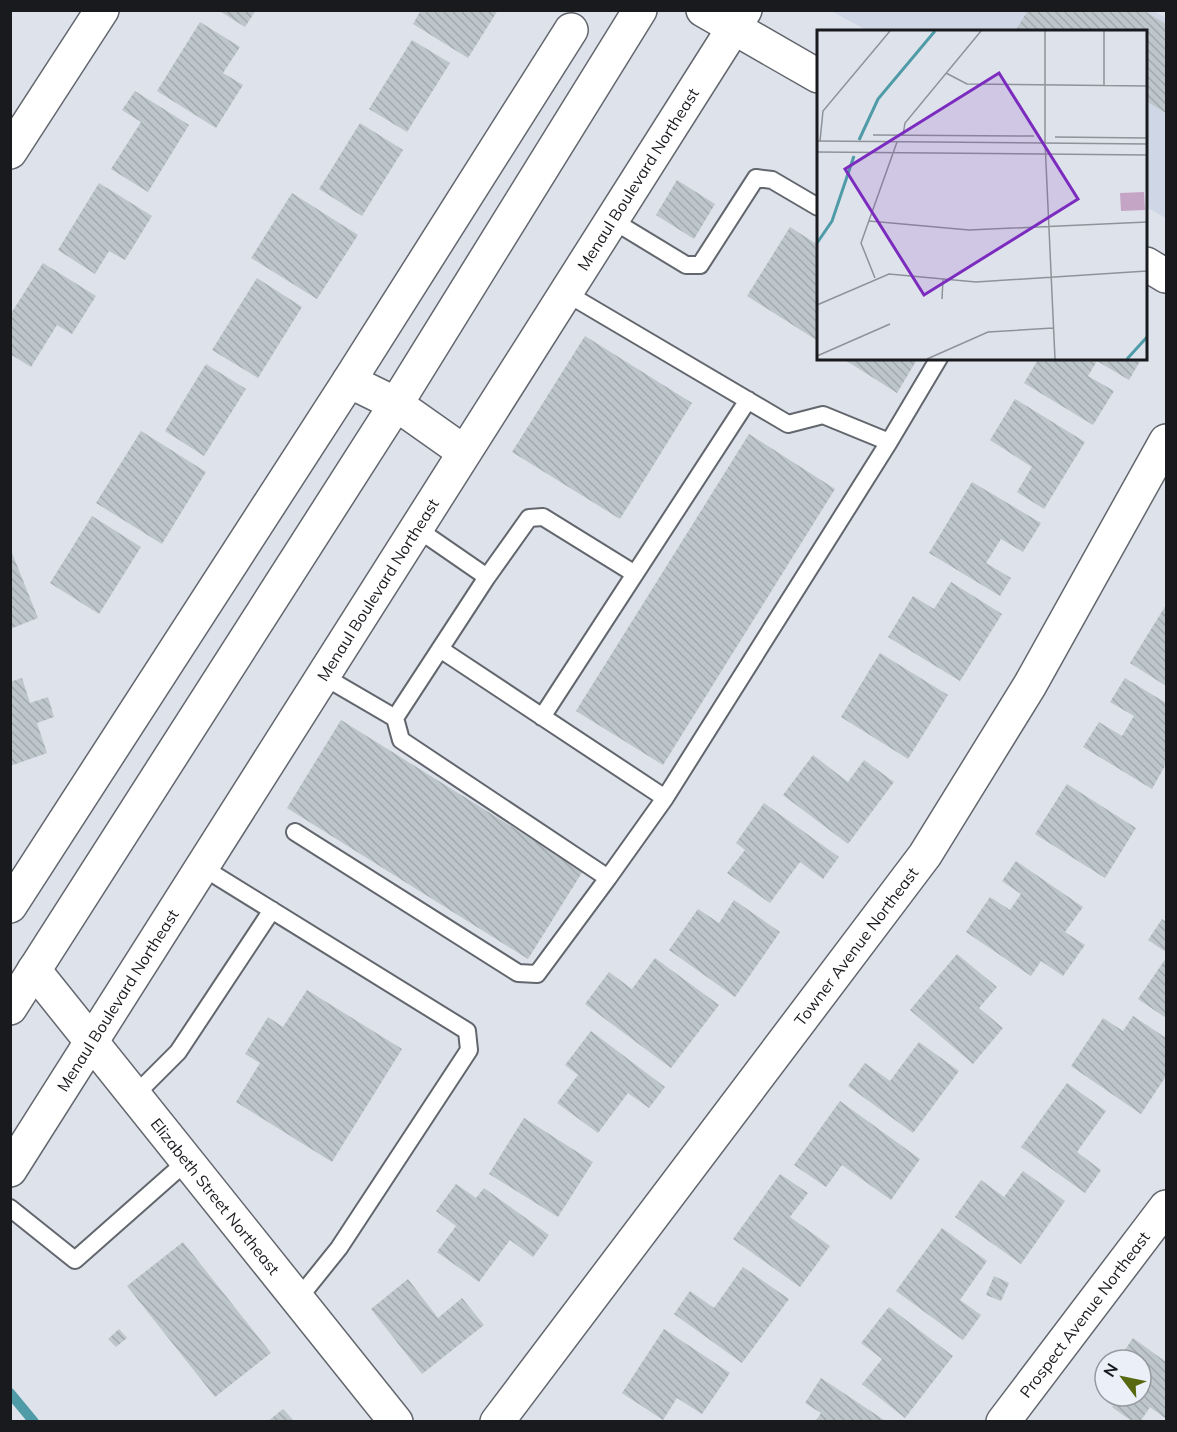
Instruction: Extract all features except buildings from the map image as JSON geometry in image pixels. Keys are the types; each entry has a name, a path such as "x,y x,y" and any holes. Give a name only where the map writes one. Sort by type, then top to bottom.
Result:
{"street":[{"path":"10,152 102,10"},
{"path":"10,1008 396,404 640,10"},
{"path":"703,10 740,19 817,75"},
{"name":"Menaul Boulevard Northeast","path":"10,1170 740,19"},
{"path":"12,900 349,381 571,30"},
{"path":"1147,265 1167,276"},
{"path":"349,381 396,404 464,452"},
{"name":"Towner Avenue Northeast","path":"497,1422 925,855 1030,685 1167,441"},
{"name":"Elizabeth Street Northeast","path":"34,970 396,1422"},
{"name":"Prospect Avenue Northeast","path":"1003,1422 1157,1241 1167,1207"}],"lane":[{"path":"612,220 686,265 700,265 756,178 772,180 817,206"},
{"path":"566,293 788,424 823,415 889,442"},
{"path":"295,832 518,973 537,974 665,798 889,442 938,360"},
{"path":"542,717 748,400"},
{"path":"395,718 487,577 530,518 543,518 635,574"},
{"path":"416,528 487,577"},
{"path":"440,649 665,798"},
{"path":"323,676 395,718 401,740 609,878"},
{"path":"202,867 467,1031 469,1050 339,1248 298,1299"},
{"path":"134,1096 178,1052 272,910"},
{"path":"10,1208 75,1260 187,1161"}],"shaded area":[{"path":"1152,10 1166,18 1166,218 1147,208 1147,30 866,30 831,11"}],"waterway":[{"path":"10,1393 34,1422"}]}
